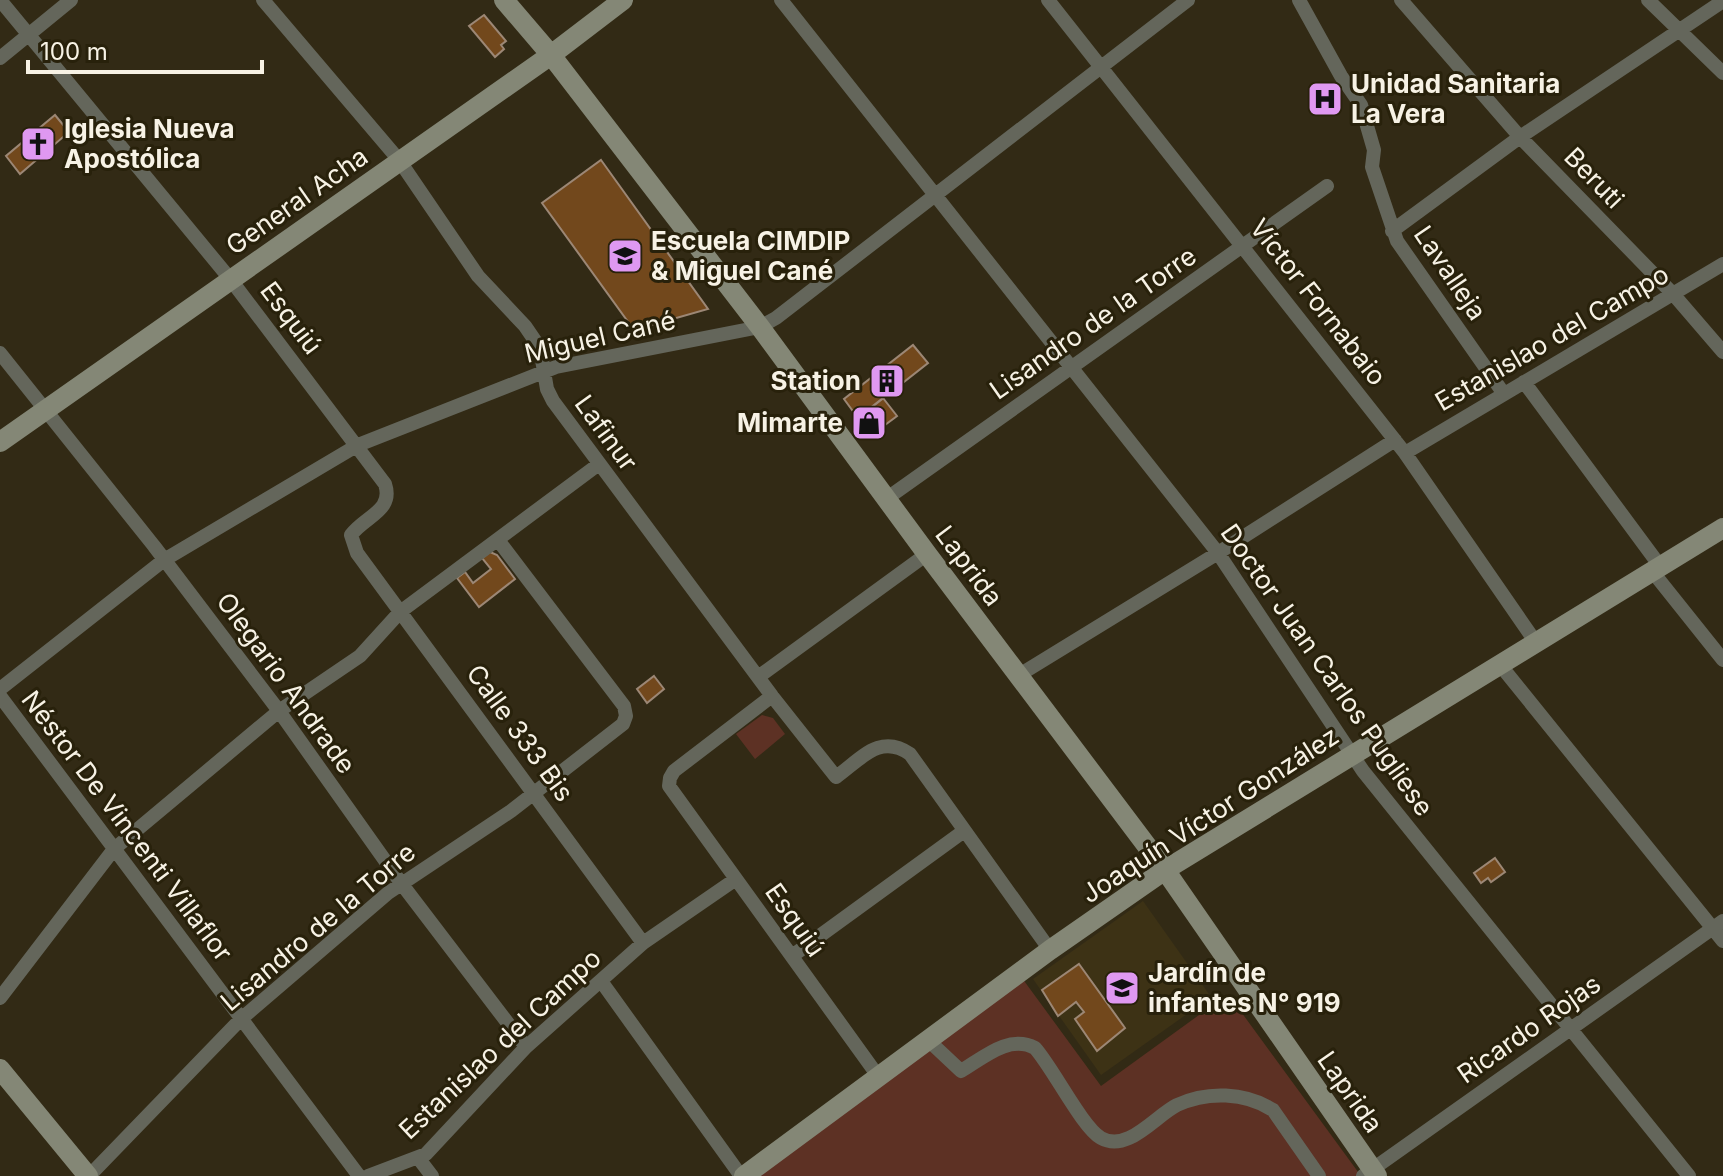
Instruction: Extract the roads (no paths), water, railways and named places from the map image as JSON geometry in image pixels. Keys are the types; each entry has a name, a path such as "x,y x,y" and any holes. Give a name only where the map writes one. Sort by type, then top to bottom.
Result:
{"street":[{"name":"Esquiú","path":"0,0 231,280 385,484 389,497 387,503 351,535 357,553"},
{"path":"0,58 71,0"},
{"name":"Lafinur","path":"263,0 399,160 478,276 525,326 540,348 547,389 553,401 772,696 836,777 877,748 898,746 910,754 964,831"},
{"name":"Laprida","path":"504,0 551,55 760,327 1165,870 1371,1174"},
{"name":"General Acha","path":"0,442 551,55 623,0"},
{"name":"Doctor Juan Carlos Pugliese","path":"781,0 1218,553 1352,755 1689,1176"},
{"name":"Víctor Fornabaio","path":"1048,0 1245,246 1405,453 1537,644"},
{"name":"Miguel Cané","path":"0,689 164,560 358,445 544,371 760,327 776,318 1188,0"},
{"name":"Lavalleja","path":"1299,0 1341,76 1361,105 1374,150 1372,167 1392,231 1504,394"},
{"name":"Beruti","path":"1401,0 1520,137 1674,295 1723,352"},
{"path":"1648,0 1723,73"},
{"path":"1392,231 1520,137 1723,1"},
{"name":"Lisandro de la Torre","path":"886,499 1327,186"},
{"name":"Estanislao del Campo","path":"1405,453 1723,264"},
{"name":"Olegario Andrade","path":"0,353 279,711 401,883 526,1047"},
{"path":"1524,382 1723,660"},
{"path":"1019,675 1395,440"},
{"path":"0,998 114,849 279,711 360,656 400,612 599,464"},
{"name":"Joaquín Víctor González","path":"743,1176 1050,950 1165,870 1723,528"},
{"name":"Lisandro de la Torre","path":"88,1176 241,1019 401,883 535,793 623,724 626,716 624,706 498,540"},
{"name":"Calle 333 Bis","path":"357,553 643,943"},
{"path":"758,677 927,554"},
{"path":"1501,666 1718,925 1723,941"},
{"name":"Néstor De Vincenti Villaflor","path":"0,696 359,1176"},
{"name":"Esquiú","path":"772,696 674,771 670,778 672,792 878,1076"},
{"path":"792,956 964,831 1050,950"},
{"name":"Estanislao del Campo","path":"368,1176 419,1159 434,1147 526,1047 643,943 736,879"},
{"name":"Ricardo Rojas","path":"1371,1174 1718,925"},
{"path":"601,981 743,1176"},
{"path":"928,1040 961,1071 1005,1045 1026,1043 1035,1048 1092,1131 1111,1141 1125,1140 1176,1106 1194,1099 1242,1097 1262,1103 1273,1110 1319,1176"},
{"path":"0,1069 88,1176"},
{"path":"419,1159 432,1176"}],"place":[{"name":"Unidad Sanitaria La Vera","path":"1325,99"},
{"name":"Iglesia Nueva Apostólica","path":"38,144"},
{"name":"Escuela CIMDIP & Miguel Cané","path":"625,256"},
{"name":"Station","path":"887,381"},
{"name":"Mimarte","path":"869,423"},
{"name":"Jardín de infantes N° 919","path":"1122,988"}]}
